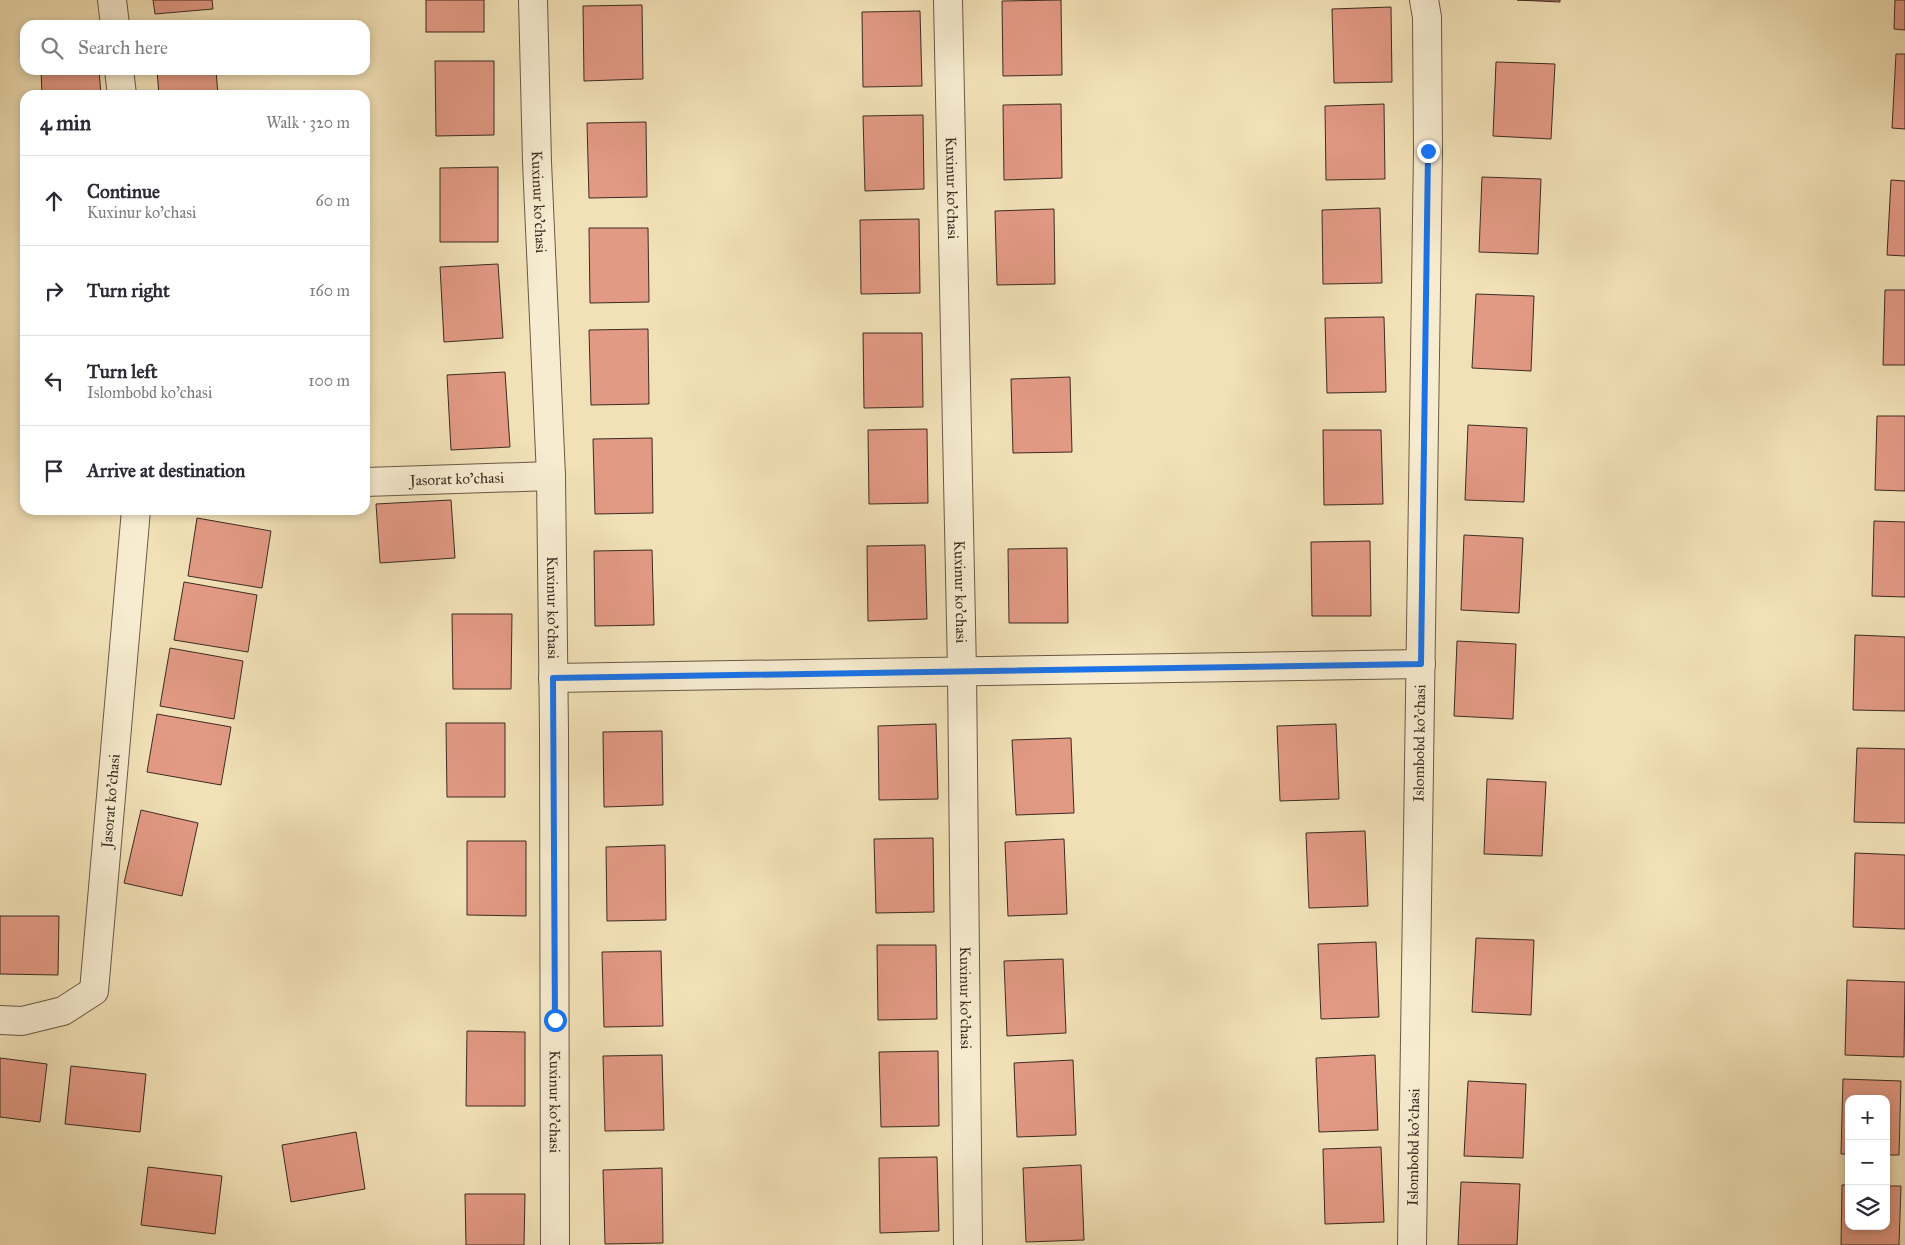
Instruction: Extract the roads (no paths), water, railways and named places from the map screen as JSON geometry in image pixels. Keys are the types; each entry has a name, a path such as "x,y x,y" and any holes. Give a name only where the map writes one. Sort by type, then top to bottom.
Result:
{"street":[{"path":"112,0 114,20"},
{"name":"Kuxinur ko'chasi","path":"533,0 537,162 550,476 553,678 555,1245"},
{"name":"Kuxinur ko'chasi","path":"948,0 962,671 968,1245"},
{"name":"Islombobd ko'chasi","path":"1412,1245 1428,151 1427,17 1424,0"},
{"path":"120,75 121,90"},
{"name":"Jasorat ko'chasi","path":"370,482 550,476"},
{"name":"Jasorat ko'chasi","path":"0,1020 22,1021 63,1010 94,991 136,515"},
{"path":"553,678 1421,664"}]}
